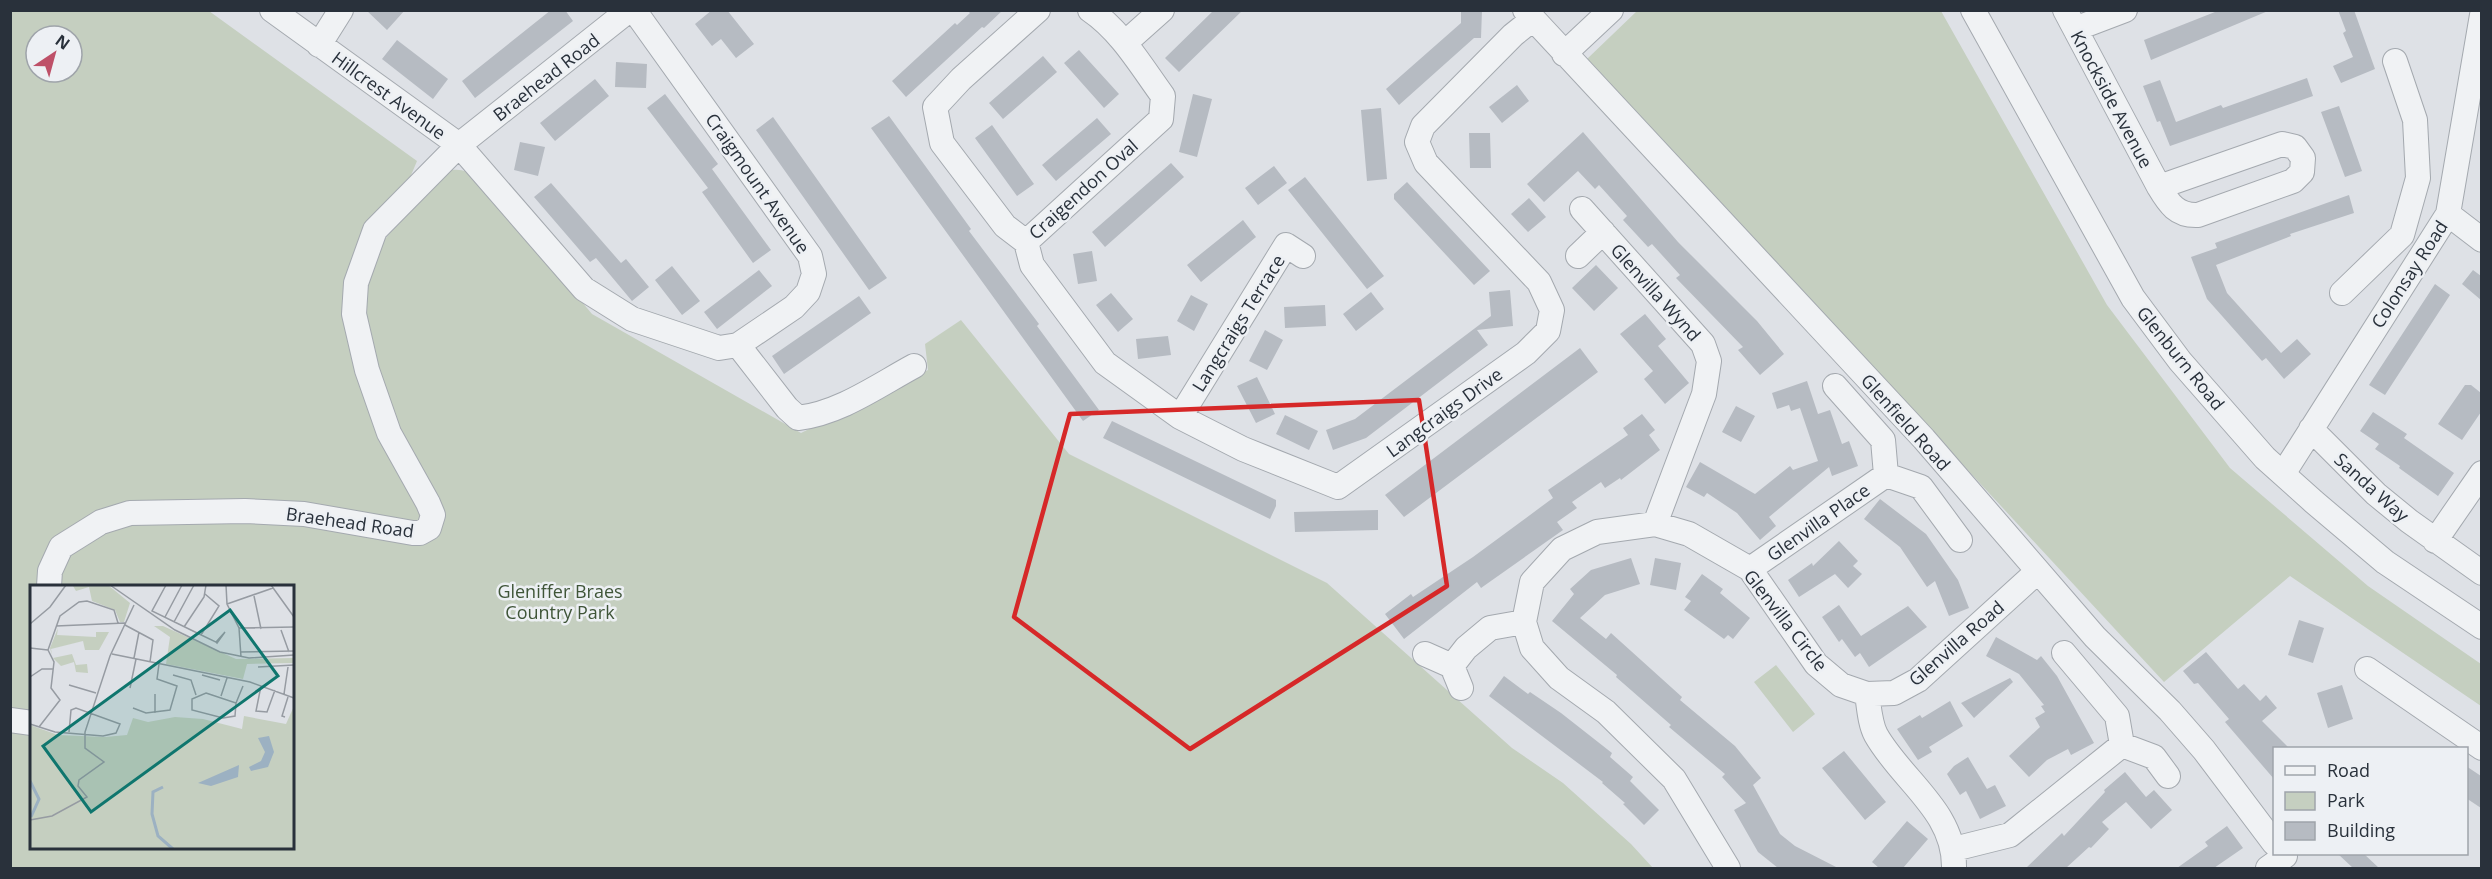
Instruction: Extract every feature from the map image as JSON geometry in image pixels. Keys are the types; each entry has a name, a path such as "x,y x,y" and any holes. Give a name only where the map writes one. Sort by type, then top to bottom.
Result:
{"street":[{"name":"Hillcrest Avenue","path":"272,10 459,145"},
{"name":"Hillcrest Avenue","path":"319,45 341,10"},
{"name":"Braehead Road","path":"49,585 54,541 130,513 304,514 413,533 420,533 429,528 433,516 429,503 389,433 367,369 354,314 356,283 375,230 459,145 629,10"},
{"name":"Craigmount Avenue","path":"634,10 810,256 814,274 807,292 794,307 738,345"},
{"name":"Craigendon Oval","path":"1038,10 961,79 935,107 942,143 1005,226 1026,242 1161,119 1162,96 1125,43 1090,10"},
{"path":"1125,43 1162,10"},
{"path":"1564,54 1611,10"},
{"name":"Glenburn Road","path":"1973,10 2133,298 2205,392 2265,458 2385,562 2481,627"},
{"path":"2070,20 2125,10"},
{"name":"Langcraigs Drive","path":"1026,242 1032,265 1105,363 1180,417 1243,449 1338,488 1526,353 1548,331 1552,310 1539,282 1426,163 1417,142 1423,126 1513,35 1529,15"},
{"name":"Glenfield Road","path":"1529,15 1924,439 2095,637 2170,711 2204,750 2273,847"},
{"name":"Colonsay Road","path":"2283,474 2424,248 2448,214 2481,15"},
{"name":"Knockside Avenue","path":"2070,20 2159,187 2175,210 2186,216 2198,215 2292,181 2302,172 2303,158 2295,147 2282,144 2159,187"},
{"path":"2342,294 2402,236 2418,178 2415,120 2395,61"},
{"path":"459,145 584,289 632,319 719,348 738,345 787,408 798,418 815,416 839,407 914,366"},
{"name":"Glenvilla Wynd","path":"1582,209 1703,344 1709,361 1704,394 1655,524"},
{"path":"2448,214 2481,240"},
{"name":"Glenvilla Wynd","path":"1578,256 1603,232"},
{"path":"2402,236 2424,248"},
{"name":"Langcraigs Terrace","path":"1180,417 1286,245 1303,256"},
{"name":"Glenvilla Place","path":"1835,386 1883,440 1886,475"},
{"name":"Sanda Way","path":"2311,429 2376,494 2435,541 2481,573"},
{"path":"2435,541 2481,473"},
{"name":"Glenvilla Place","path":"1886,475 1921,487 1960,540"},
{"name":"Glenvilla Place","path":"1750,569 1886,475"},
{"name":"Glenvilla Circle","path":"1524,622 1532,582 1562,549 1597,532 1655,524 1689,534 1750,569 1816,664 1841,685 1867,694"},
{"name":"Glenvilla Road","path":"1867,694 1894,693 1918,680 2037,572"},
{"path":"1425,654 1457,677 1466,648 1490,628 1524,622 1532,648 1559,678 1606,712 1674,778 1728,868"},
{"path":"2064,653 2117,716 2122,745"},
{"path":"2367,669 2481,748"},
{"path":"1867,694 1874,732 1888,754 1946,826 1954,859 2010,835 2122,745"},
{"path":"10,720 30,723"},
{"path":"2122,745 2154,757 2168,776"}],"highlighted area":[{"path":"1419,400 1447,586 1190,749 1014,617 1070,414"}],"green space":[{"name":"Gleniffer Braes Country Park","path":"10,11 209,11 417,161 384,240 439,176 454,170 473,174 478,177 592,314 801,433 928,370 925,344 961,320 1069,454 1327,583 1512,748 1563,783 1631,844 1653,868 11,868"},
{"path":"1637,11 1941,11 2107,305 2230,468 2368,586 2481,664 2481,706 2290,576 2164,682 1587,59"},
{"path":"1776,665 1815,714 1793,732 1754,682"}],"building":[{"path":"366,10 405,10 387,30"},
{"path":"551,10 565,10 573,21 475,98 462,81"},
{"path":"712,10 727,10 754,44 736,58 721,39 712,46 695,24"},
{"path":"967,10 1003,10 906,97 892,81 955,23 957,25 970,13"},
{"path":"1214,10 1243,10 1179,72 1165,58"},
{"path":"1461,10 1482,10 1481,38 1474,38 1399,105 1386,89 1461,23"},
{"path":"2220,10 2268,11 2151,60 2144,40"},
{"path":"2338,10 2354,10 2375,69 2341,83 2333,66 2353,57 2343,33 2346,31"},
{"path":"397,40 448,79 433,99 382,59"},
{"path":"1079,50 1119,94 1104,108 1064,63"},
{"path":"1043,56 1057,72 1003,119 989,103"},
{"path":"616,62 647,64 646,88 615,87"},
{"path":"2307,78 2313,96 2170,146 2160,121 2157,122 2143,86 2160,80 2176,122"},
{"path":"595,79 609,96 555,141 540,123"},
{"path":"1517,85 1529,101 1502,123 1489,107"},
{"path":"665,94 718,164 712,169 771,250 753,263 702,192 708,188 647,108"},
{"path":"1193,94 1212,99 1197,157 1179,152"},
{"path":"2339,106 2362,171 2345,177 2321,112"},
{"path":"1381,108 1387,179 1367,181 1361,110"},
{"path":"889,116 1099,410 1083,421 871,128"},
{"path":"773,117 887,278 869,290 756,130"},
{"path":"1097,118 1111,134 1056,181 1042,165"},
{"path":"992,125 1034,184 1017,196 975,138"},
{"path":"1583,132 1678,242 1757,321 1784,354 1760,375 1738,350 1743,347 1676,278 1680,275 1652,244 1648,247 1623,220 1627,216 1599,185 1595,189 1578,171 1544,202 1527,184"},
{"path":"1469,133 1490,133 1491,168 1470,168"},
{"path":"520,142 545,147 538,176 514,170"},
{"path":"1171,163 1184,177 1105,247 1092,232"},
{"path":"1274,166 1287,183 1258,205 1245,188"},
{"path":"1305,177 1384,276 1367,289 1288,190"},
{"path":"1407,182 1490,271 1474,285 1394,199 1394,194"},
{"path":"551,183 621,263 626,259 649,287 632,301 596,258 590,262 534,197"},
{"path":"2349,195 2354,213 2290,234 2291,236 2216,265 2227,293 2281,353 2297,339 2311,354 2284,379 2266,358 2262,361 2207,299 2191,257 2217,248 2215,243"},
{"path":"1529,198 1546,217 1528,232 1511,214"},
{"path":"1243,220 1256,237 1201,282 1187,265"},
{"path":"1092,251 1097,281 1078,284 1073,254"},
{"path":"1596,265 1618,288 1594,311 1572,288"},
{"path":"672,266 700,301 682,315 655,280"},
{"path":"759,270 772,286 717,329 704,312"},
{"path":"2473,270 2481,276 2481,300 2462,284"},
{"path":"2435,284 2450,295 2385,395 2369,385"},
{"path":"1510,290 1513,326 1477,330 1488,345 1366,438 1333,450 1326,430 1355,419 1491,316 1489,292"},
{"path":"1371,292 1384,309 1356,331 1343,314"},
{"path":"1111,293 1133,319 1118,332 1096,305"},
{"path":"1191,295 1208,304 1194,331 1177,321"},
{"path":"859,296 871,313 784,374 772,356"},
{"path":"1325,305 1326,326 1285,328 1284,307"},
{"path":"1645,314 1666,339 1658,346 1689,383 1665,404 1644,379 1653,371 1620,334"},
{"path":"1265,330 1283,340 1267,370 1249,361"},
{"path":"1168,336 1171,355 1138,359 1136,339"},
{"path":"1580,348 1598,372 1404,517 1385,495"},
{"path":"1257,377 1275,414 1256,423 1237,386"},
{"path":"1807,381 1818,414 1830,410 1842,444 1849,441 1858,466 1832,476 1829,467 1769,517 1776,526 1760,540 1737,513 1707,493 1704,497 1686,487 1700,462 1755,494 1790,466 1793,470 1818,461 1800,408 1791,411 1789,405 1777,409 1772,393"},
{"path":"2465,385 2471,385 2481,393 2481,412 2462,440 2438,424"},
{"path":"1736,406 1755,416 1741,442 1722,432"},
{"path":"2373,412 2407,434 2404,438 2454,473 2438,496 2375,449 2379,444 2360,431"},
{"path":"1642,414 1655,430 1649,435 1660,450 1621,480 1620,478 1605,488 1601,482 1572,502 1577,508 1557,522 1563,530 1481,588 1477,582 1404,639 1385,614 1411,594 1413,597 1473,557 1553,498 1548,490 1628,435 1623,428"},
{"path":"1285,415 1318,431 1309,450 1276,434"},
{"path":"1112,421 1276,500 1276,506 1270,519 1103,438"},
{"path":"1880,499 1926,534 1958,580 1969,608 1949,616 1935,581 1927,587 1900,547 1864,519"},
{"path":"1378,510 1378,530 1295,532 1294,512"},
{"path":"1839,541 1858,561 1853,566 1862,574 1848,588 1835,574 1799,597 1788,580 1812,563 1813,566"},
{"path":"1631,558 1640,584 1605,595 1580,618 1606,639 1611,633 1682,697 1680,700 1735,746 1761,778 1753,785 1780,834 1795,846 1838,868 1778,868 1758,852 1734,810 1746,803 1722,777 1725,774 1669,727 1671,725 1616,677 1617,675 1552,621 1574,594 1570,589 1591,570"},
{"path":"1655,558 1681,563 1676,590 1650,585"},
{"path":"1702,574 1723,589 1720,593 1750,618 1733,639 1728,635 1724,639 1684,610 1691,601 1685,597"},
{"path":"1839,605 1861,636 1908,606 1927,627 1869,667 1860,653 1855,657 1842,639 1839,642 1822,617"},
{"path":"2299,620 2324,628 2313,663 2288,655"},
{"path":"1996,637 2037,660 2041,656 2057,676 2094,743 2071,755 2068,749 2047,760 2029,777 2009,756 2040,727 2035,718 2045,712 2041,706 2044,705 2019,674 1986,656"},
{"path":"2206,652 2238,689 2244,684 2260,701 2266,695 2277,708 2262,721 2288,747 2273,747 2273,778 2225,722 2229,719 2198,683 2194,684 2183,671"},
{"path":"1504,676 1528,694 1530,692 1561,713 1612,753 1610,757 1633,777 1630,781 1659,810 1644,825 1603,782 1489,696"},
{"path":"2010,678 2013,682 1974,718 1961,703"},
{"path":"2342,685 2353,719 2328,728 2317,693"},
{"path":"1950,701 1963,726 1929,747 1932,752 1918,760 1897,729 1920,715 1922,718"},
{"path":"1844,751 1886,802 1865,820 1822,768"},
{"path":"1968,757 1987,789 1995,785 2006,806 1980,819 1966,791 1960,795 1947,774 1954,766"},
{"path":"2468,767 2481,776 2481,808 2468,799"},
{"path":"2125,772 2146,797 2154,790 2172,810 2151,829 2126,802 2102,822 2109,829 2091,848 2089,847 2066,868 2026,868 2062,833 2064,836 2105,792 2104,790"},
{"path":"1907,821 1928,839 1903,868 1879,868 1872,862"},
{"path":"2227,826 2243,848 2214,868 2177,868 2208,846 2205,842"},
{"path":"2339,855 2365,855 2379,868 2353,868"}]}
